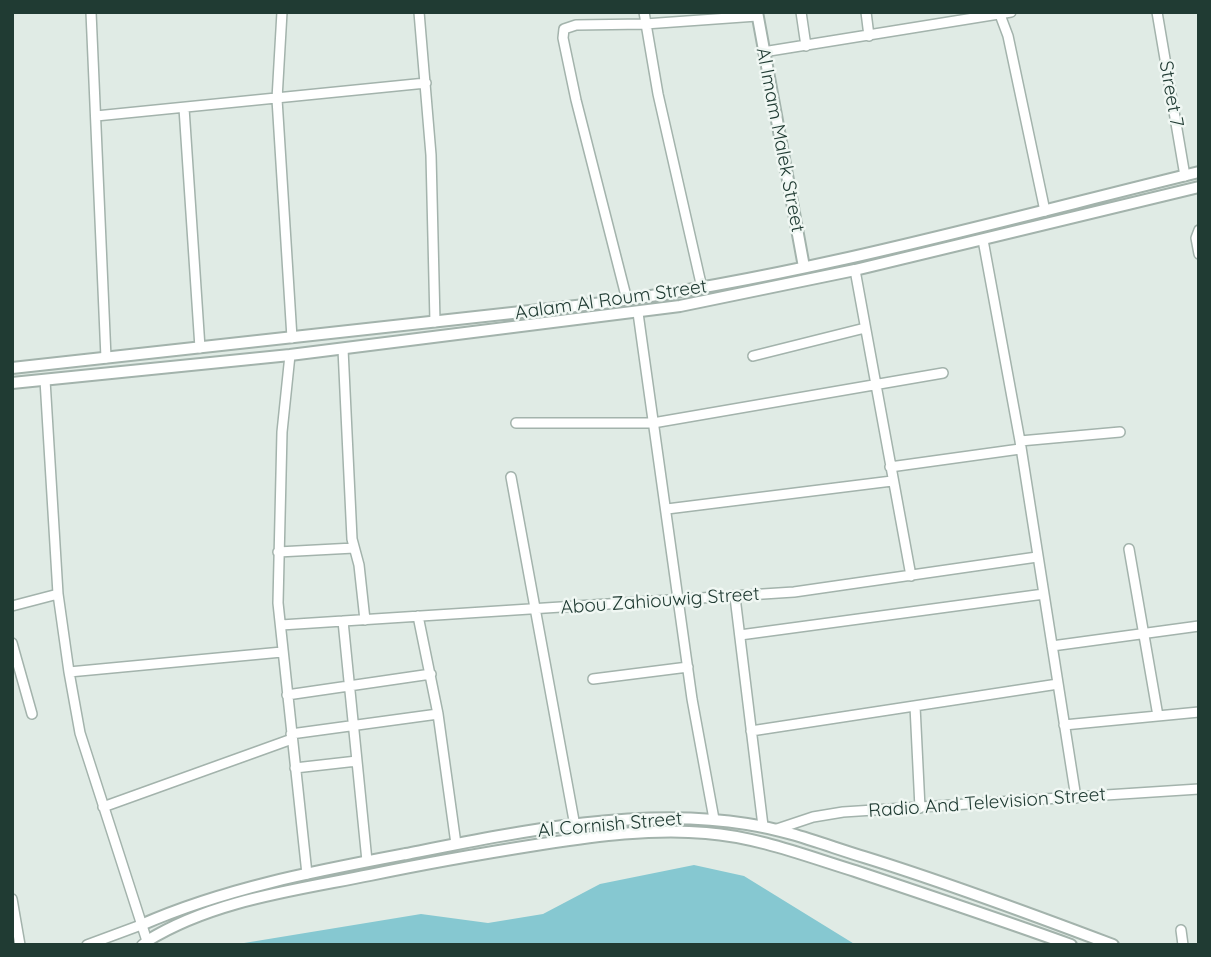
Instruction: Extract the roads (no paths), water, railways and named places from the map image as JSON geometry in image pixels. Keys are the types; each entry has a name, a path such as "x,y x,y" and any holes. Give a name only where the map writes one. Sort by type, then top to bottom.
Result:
{"street":[{"path":"91,12 106,358"},
{"path":"282,12 277,99 292,338"},
{"path":"419,12 431,155 435,322"},
{"path":"644,12 658,94 702,288"},
{"path":"801,12 806,46"},
{"path":"866,12 869,36"},
{"path":"762,52 1011,12"},
{"name":"Street 7","path":"1157,12 1185,176"},
{"path":"1000,13 1008,36 1045,211"},
{"path":"627,300 576,100 562,33 564,29 576,25 645,24 757,14"},
{"name":"Al Imam Malek Street","path":"757,14 804,267"},
{"path":"96,116 426,83"},
{"path":"184,108 201,348"},
{"name":"Aalam Al Roum Street","path":"12,368 627,300 702,288 938,237 1199,172"},
{"name":"Aalam Al Roum Street","path":"12,383 290,355 638,313 765,290 855,270 1199,187"},
{"path":"1199,230 1196,238 1199,254"},
{"path":"938,237 942,250"},
{"path":"984,240 1020,445 1076,798"},
{"path":"855,270 911,576"},
{"path":"519,312 520,327"},
{"path":"638,313 678,601 713,819"},
{"path":"753,356 865,328"},
{"path":"343,349 354,548 359,565 365,620"},
{"path":"290,355 282,432 278,603 307,874"},
{"path":"516,423 653,423 943,373"},
{"path":"45,380 58,594 69,672 80,733 145,943"},
{"path":"890,467 1020,445 1120,432"},
{"path":"511,477 575,826"},
{"path":"667,509 892,481"},
{"path":"278,552 354,548"},
{"path":"1129,549 1158,716"},
{"name":"Abou Zahiouwig Street","path":"281,625 806,591 1037,557"},
{"path":"12,606 58,594"},
{"path":"740,635 1044,594"},
{"path":"735,597 763,826"},
{"path":"418,616 438,714 457,844"},
{"path":"344,621 367,861"},
{"path":"1052,646 1199,626"},
{"path":"12,643 32,714"},
{"path":"69,672 282,652"},
{"path":"593,679 688,667"},
{"path":"287,695 431,674"},
{"path":"751,732 1058,684"},
{"path":"915,706 920,808"},
{"path":"1064,725 1199,712"},
{"path":"103,807 291,737 354,725 438,714"},
{"path":"295,768 357,761"},
{"name":"Radio And Television Street","path":"780,830 813,817 843,812 1199,789"},
{"name":"Al Cornish Street","path":"141,925 205,900 307,874 457,844 575,826 656,818 713,819 780,830 961,887 1113,945"},
{"path":"778,846 780,830"},
{"name":"Al Cornish Street","path":"145,943 187,920 242,903 458,857 577,839 653,831 689,831 778,846 1071,945"},
{"path":"12,899 20,945"},
{"path":"87,945 141,925"},
{"path":"1181,930 1183,945"}],"water":[{"path":"694,865 744,876 856,945 232,945 421,914 488,923 543,914 600,884"}]}
